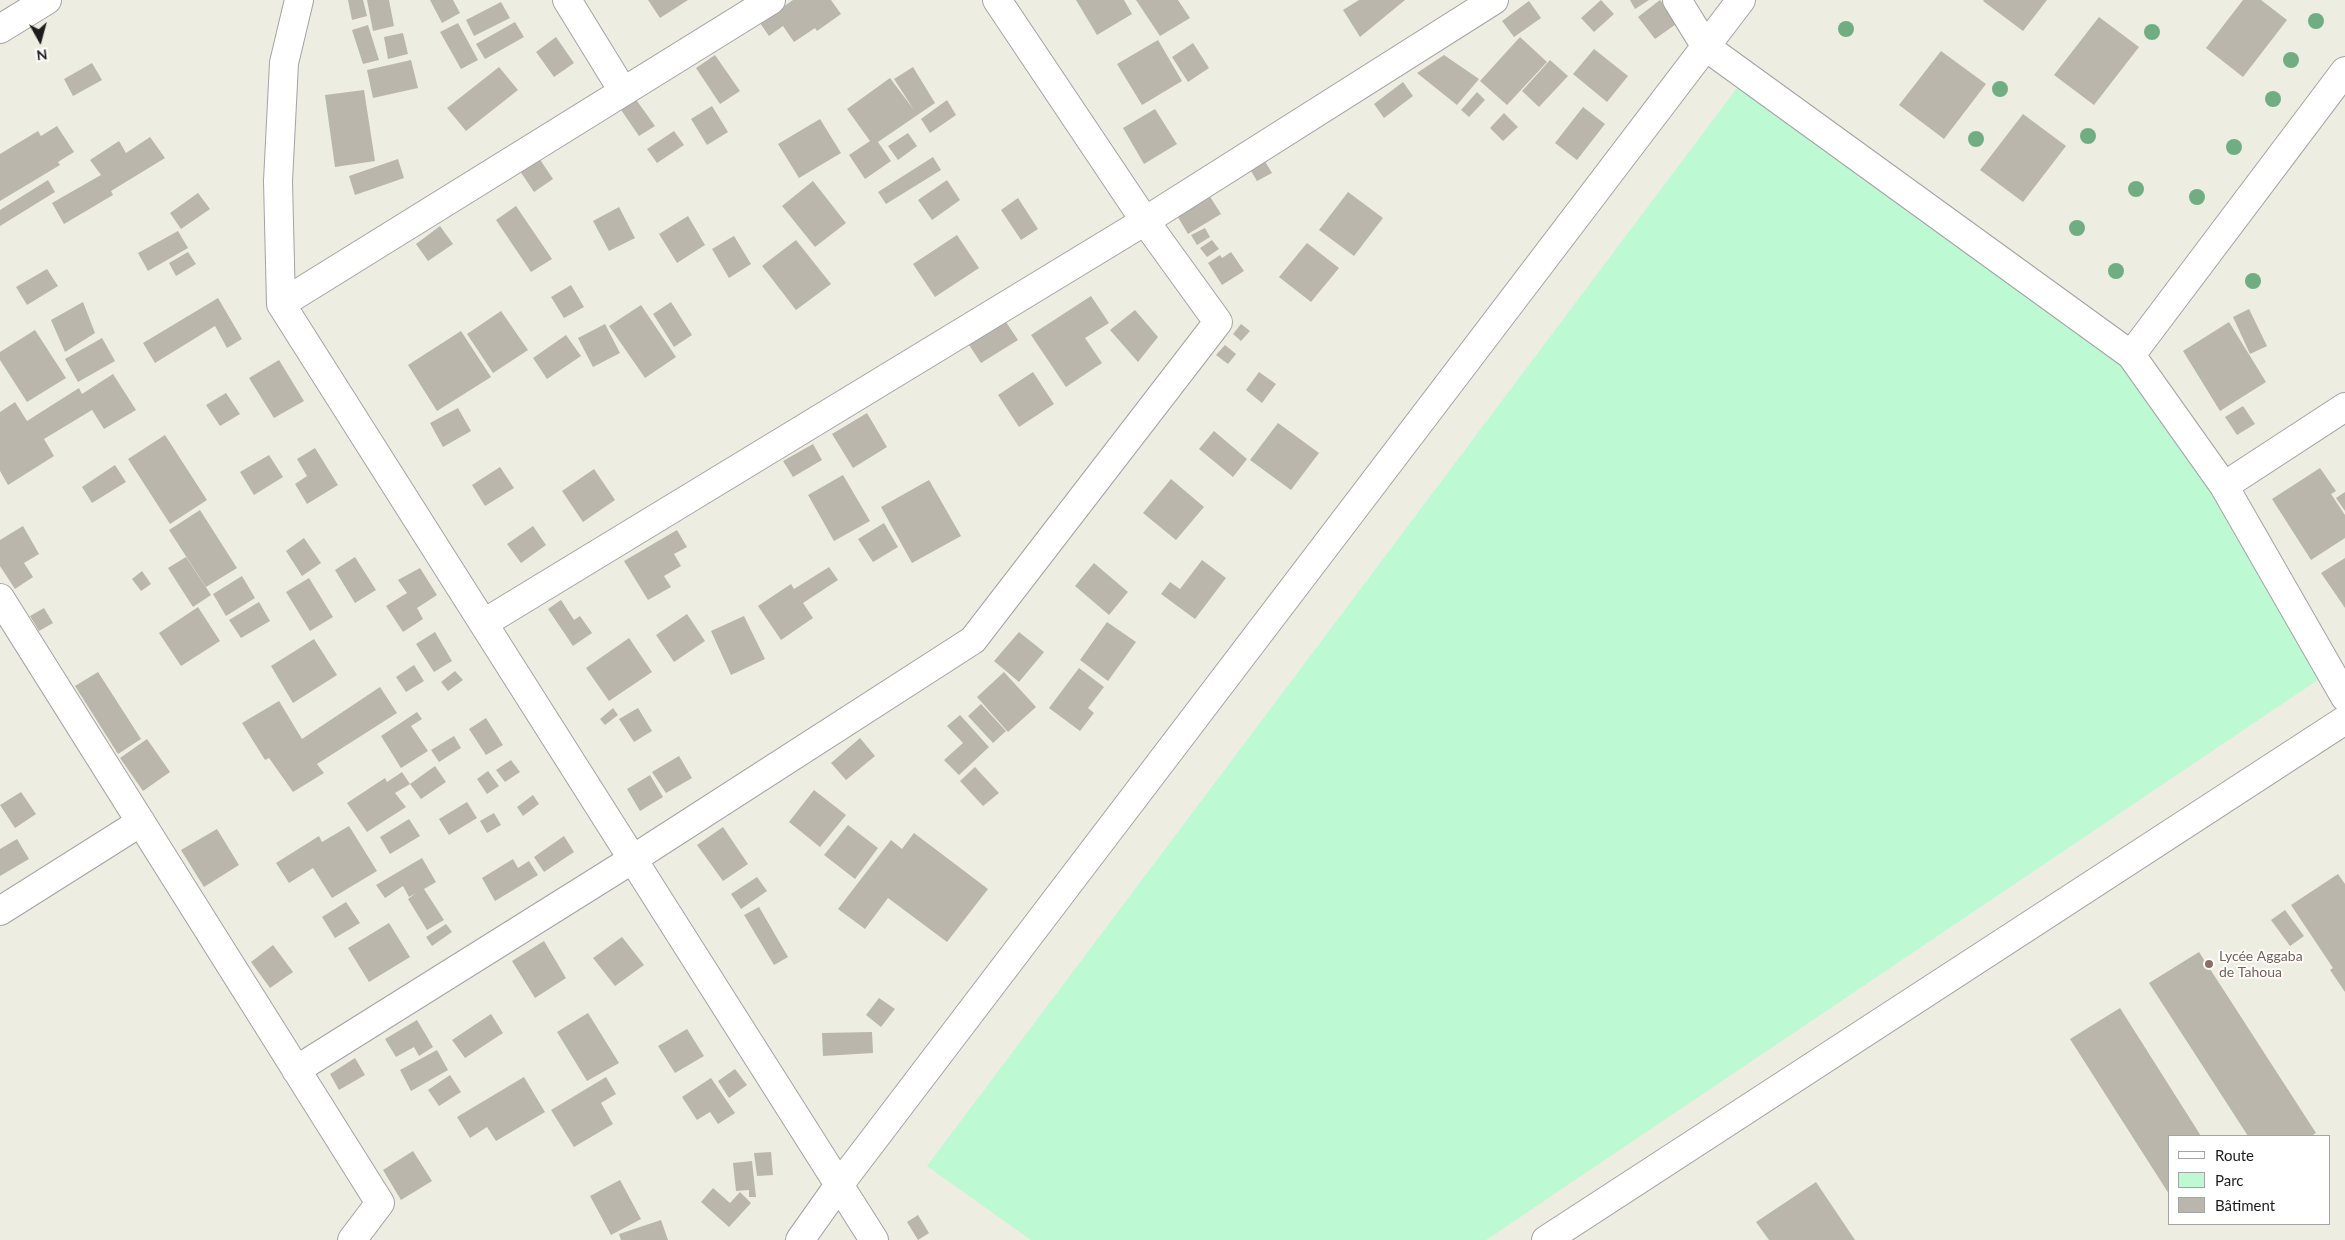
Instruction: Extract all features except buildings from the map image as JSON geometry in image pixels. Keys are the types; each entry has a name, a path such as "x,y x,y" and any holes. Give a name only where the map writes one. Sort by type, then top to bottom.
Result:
{"street":[{"path":"0,29 47,0"},
{"path":"299,0 284,63 278,181 281,304 874,1240"},
{"path":"567,0 623,91"},
{"path":"281,304 771,0"},
{"path":"296,1070 633,859 973,640 1218,322 1146,221 997,0"},
{"path":"484,623 1146,221 1494,0"},
{"path":"1677,0 1706,47 2131,355 2224,486 2345,697"},
{"path":"800,1240 839,1185 1741,0"},
{"path":"2131,355 2345,71"},
{"path":"2224,486 2345,407"},
{"path":"1,602 380,1203 352,1240"},
{"path":"1546,1240 2345,720"},
{"path":"0,911 141,822"}],"green space":[{"path":"1746,76 2118,342 2328,673 1486,1240 1031,1240 927,1166"}],"place":[{"name":"Lycée Aggaba de Tahoua","path":"2209,964"}]}
